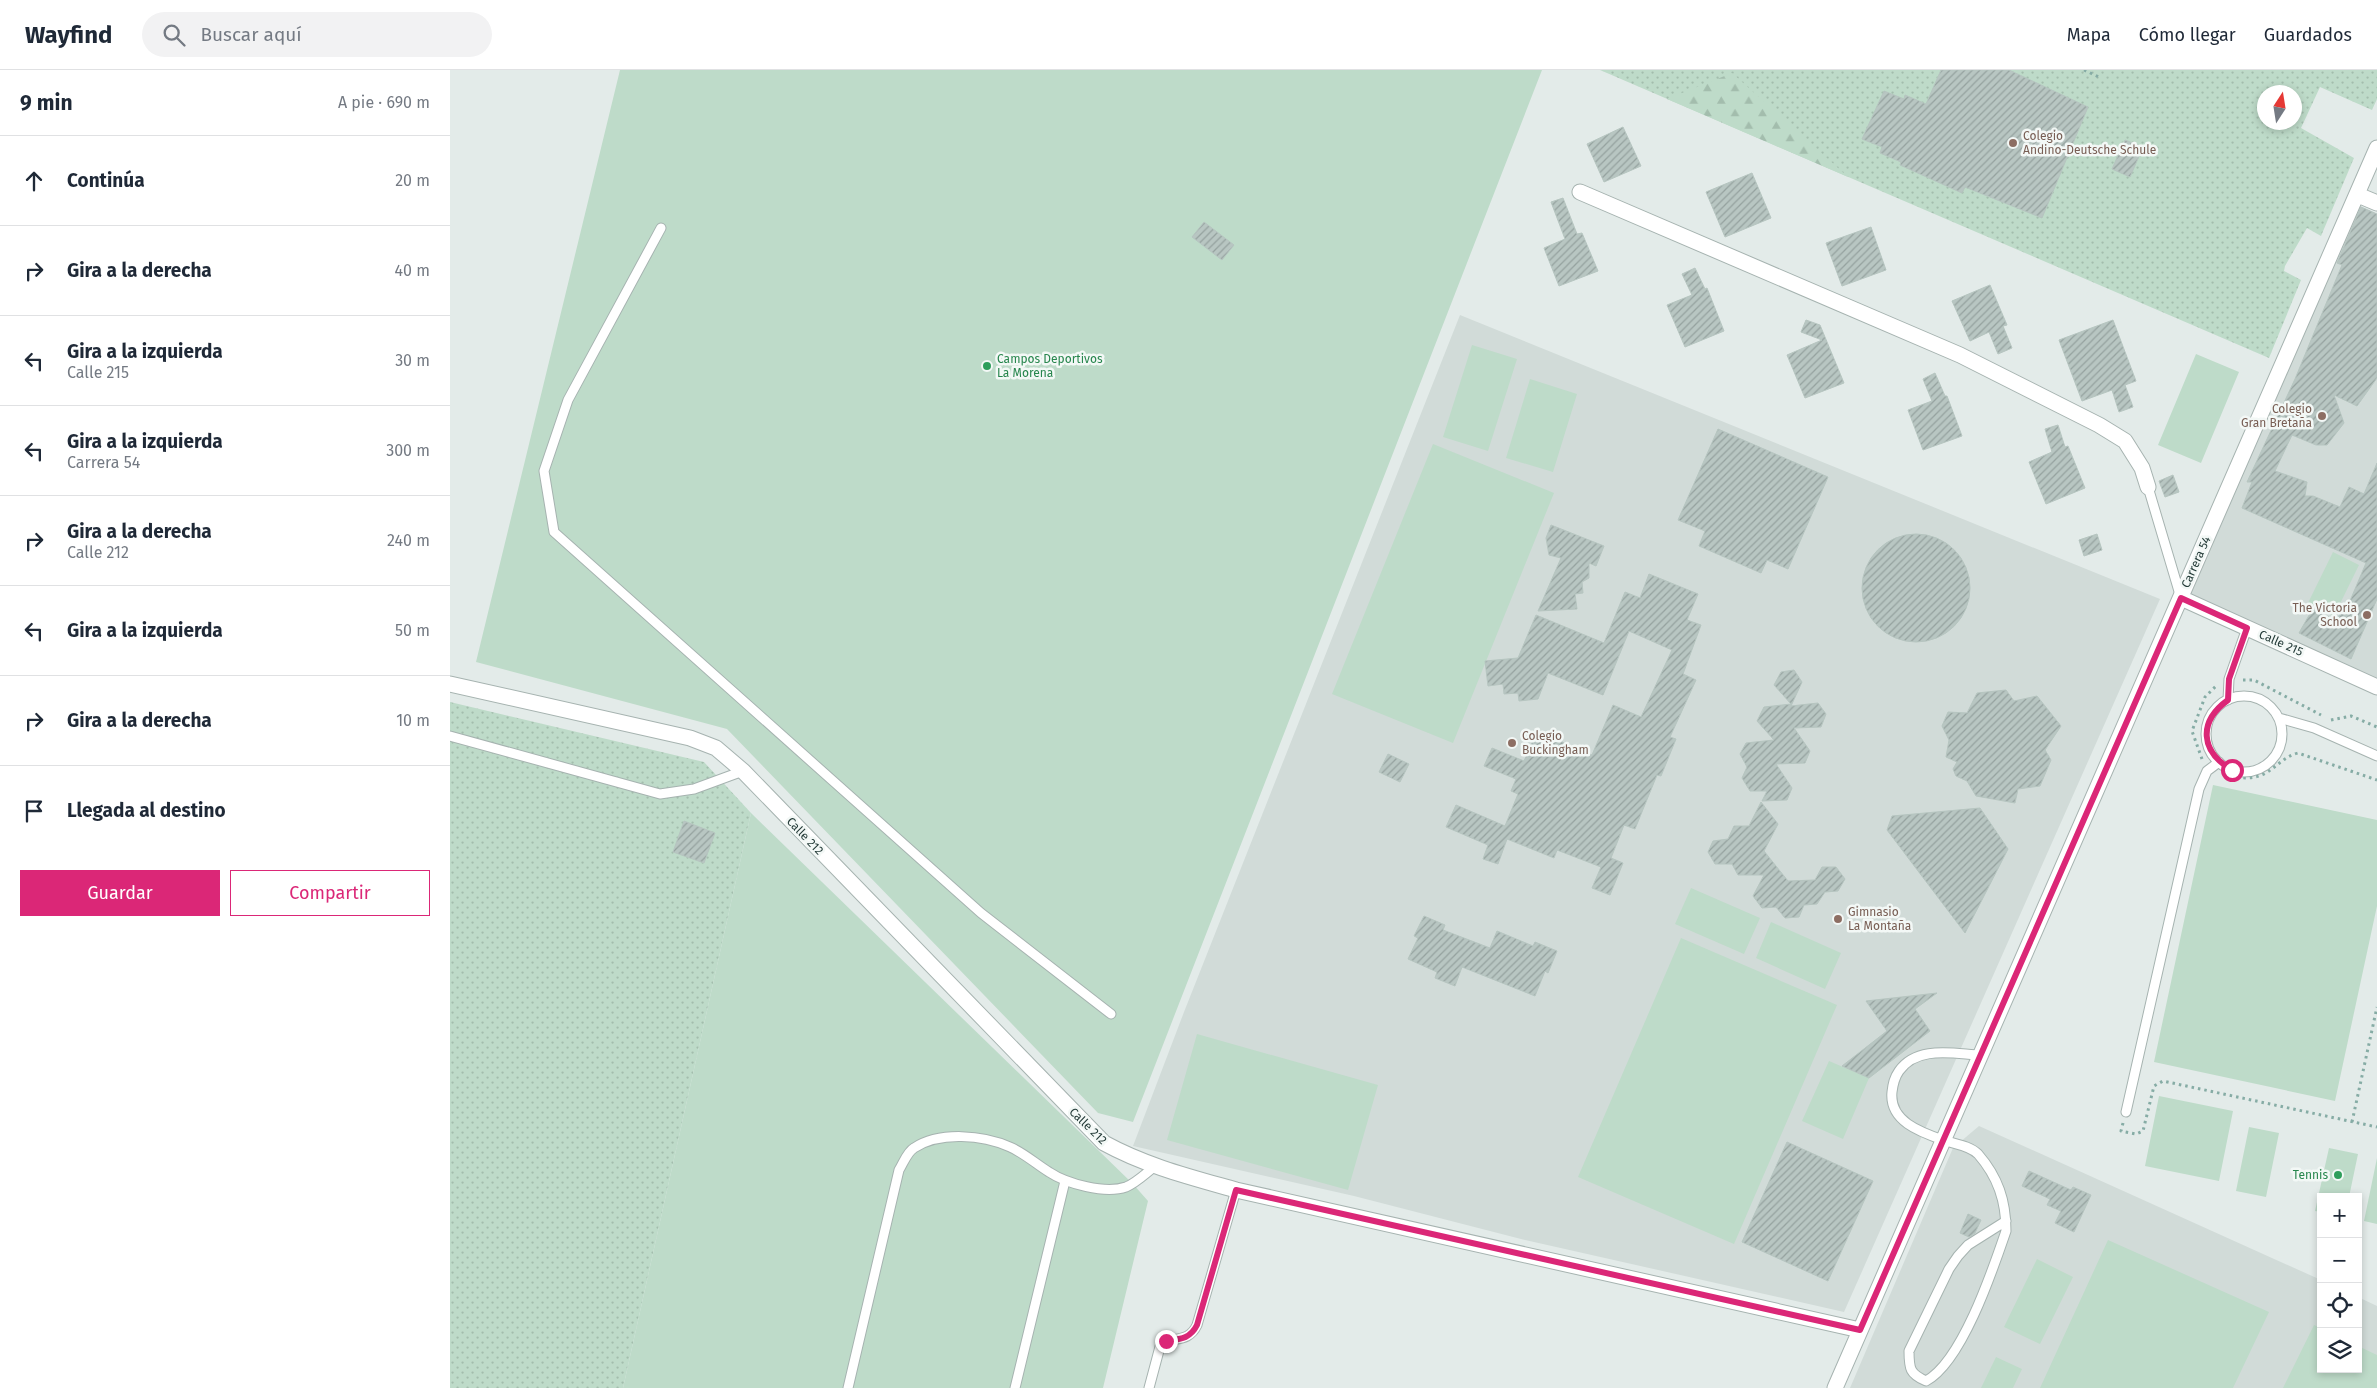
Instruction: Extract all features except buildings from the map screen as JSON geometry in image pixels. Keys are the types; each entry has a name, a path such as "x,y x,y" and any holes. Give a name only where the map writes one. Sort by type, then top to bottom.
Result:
{"street":[{"name":"Carrera 54","path":"1835,1388 2377,148"},
{"path":"1580,192 1960,355 2099,425 2125,441 2142,468 2148,487"},
{"path":"2358,195 2377,203"},
{"name":"Calle 215","path":"2181,598 2377,687"},
{"name":"Calle 212","path":"450,684 690,738 716,748 743,771 1104,1143 1131,1158 1154,1167 1236,1190 1860,1330"}],"lane":[{"path":"661,228 568,400 544,471 554,532 981,913 1111,1014"},
{"path":"2148,487 2181,598"},
{"path":"2228,700 2229,679 2247,628"},
{"path":"2243,696 2257,698 2270,706 2279,718 2283,732 2281,747 2273,760 2261,769 2246,772 2232,770 2216,764 2206,736 2208,722 2216,709 2228,700 2243,696"},
{"path":"2279,718 2314,728 2377,756"},
{"path":"450,736 660,794 694,789 743,771"},
{"path":"2126,1112 2199,789 2202,780 2216,764"},
{"path":"1981,1055 1923,1054 1911,1059 1894,1077 1891,1102 1905,1123 1976,1152 1985,1163 2006,1207 2006,1221 2006,1231 1976,1312 1945,1366 1936,1376 1926,1381 1914,1376 1909,1364 1909,1351 1949,1269 1968,1245 2006,1221"},
{"path":"848,1388 899,1170 912,1149 931,1140 962,1137 987,1139 1011,1148 1065,1181 1088,1188 1124,1188 1133,1184 1154,1167"},
{"path":"1015,1388 1065,1181"},
{"path":"1149,1388 1161,1343 1185,1338 1193,1333 1197,1325 1236,1190"}],"path":[{"path":"2084,70 2099,77"},
{"path":"2377,728 2351,716 2331,720 2254,680 2229,679 2213,688 2205,697 2192,732 2201,758 2216,764 2218,774 2246,778 2264,774 2287,756 2298,753 2377,780"},
{"path":"2352,1122 2377,1007"},
{"path":"2126,1112 2121,1131 2136,1134 2143,1131 2154,1086 2163,1081 2377,1127"}],"shaded area":[{"name":"Colegio Gran Bretaña","path":"2360,206 2377,214 2377,679 2188,595"},
{"path":"1460,315 2160,599 1844,1312 1521,1239 1354,1196 1133,1146 1184,1012"},
{"path":"1979,1126 2317,1278 2317,1373 2362,1373 2362,1299 2377,1306 2377,1388 1850,1388 1953,1148"}],"green space":[{"name":"Campos Deportivos La Morena","path":"620,70 1542,70 1133,1122 1098,1113 727,729 476,662"},
{"path":"1600,70 2377,70 2377,99 2372,110 2320,87 2302,126 2302,85 2257,85 2257,130 2302,129 2354,158 2321,236 2307,228 2285,266 2284,271 2301,280 2269,358"},
{"path":"1732,73 1848,177 1667,99"},
{"path":"1472,345 1517,359 1488,451 1443,437"},
{"path":"2196,354 2239,372 2201,463 2158,445"},
{"path":"1530,379 1577,394 1553,472 1506,458"},
{"path":"1433,444 1554,493 1453,743 1332,694"},
{"path":"2333,552 2359,565 2334,616 2308,603"},
{"path":"450,702 704,762 751,813 623,1388 450,1388"},
{"path":"2213,785 2377,820 2377,906 2335,1101 2154,1062"},
{"path":"751,813 1133,1184 1148,1201 1103,1388 623,1388"},
{"path":"1691,888 1760,918 1744,954 1675,924"},
{"path":"1771,922 1841,953 1825,989 1756,958"},
{"path":"1681,938 1837,1005 1734,1244 1578,1177"},
{"path":"1197,1034 1378,1085 1348,1190 1167,1140"},
{"path":"1829,1061 1869,1078 1843,1139 1802,1121"},
{"path":"2159,1096 2233,1111 2219,1181 2145,1166"},
{"path":"2249,1127 2279,1133 2266,1197 2236,1191"},
{"name":"Tennis","path":"2329,1148 2358,1154 2350,1193 2319,1193"},
{"path":"2377,1158 2377,1224 2364,1221"},
{"path":"2108,1240 2269,1312 2233,1388 2040,1388"},
{"path":"2037,1259 2073,1277 2040,1344 2004,1327"},
{"path":"2314,1325 2317,1326 2317,1373 2362,1373 2362,1348 2377,1355 2377,1388 2283,1388"},
{"path":"1996,1357 2022,1369 2013,1388 1981,1388"}],"place":[{"name":"Colegio Andino-Deutsche Schule","path":"2013,143"},
{"name":"Campos Deportivos La Morena","path":"987,366"},
{"name":"Colegio Gran Bretaña","path":"2322,416"},
{"name":"The Victoria School","path":"2367,615"},
{"name":"Colegio Buckingham","path":"1512,743"},
{"name":"Gimnasio La Montaña","path":"1838,919"},
{"name":"Tennis","path":"2338,1175"}],"route":[{"path":"1166,1341 1185,1338 1193,1333 1197,1325 1236,1190 1860,1330 2181,598 2247,628 2229,679 2228,700 2216,709 2208,722 2206,736 2210,751 2219,762 2232,770"}]}
